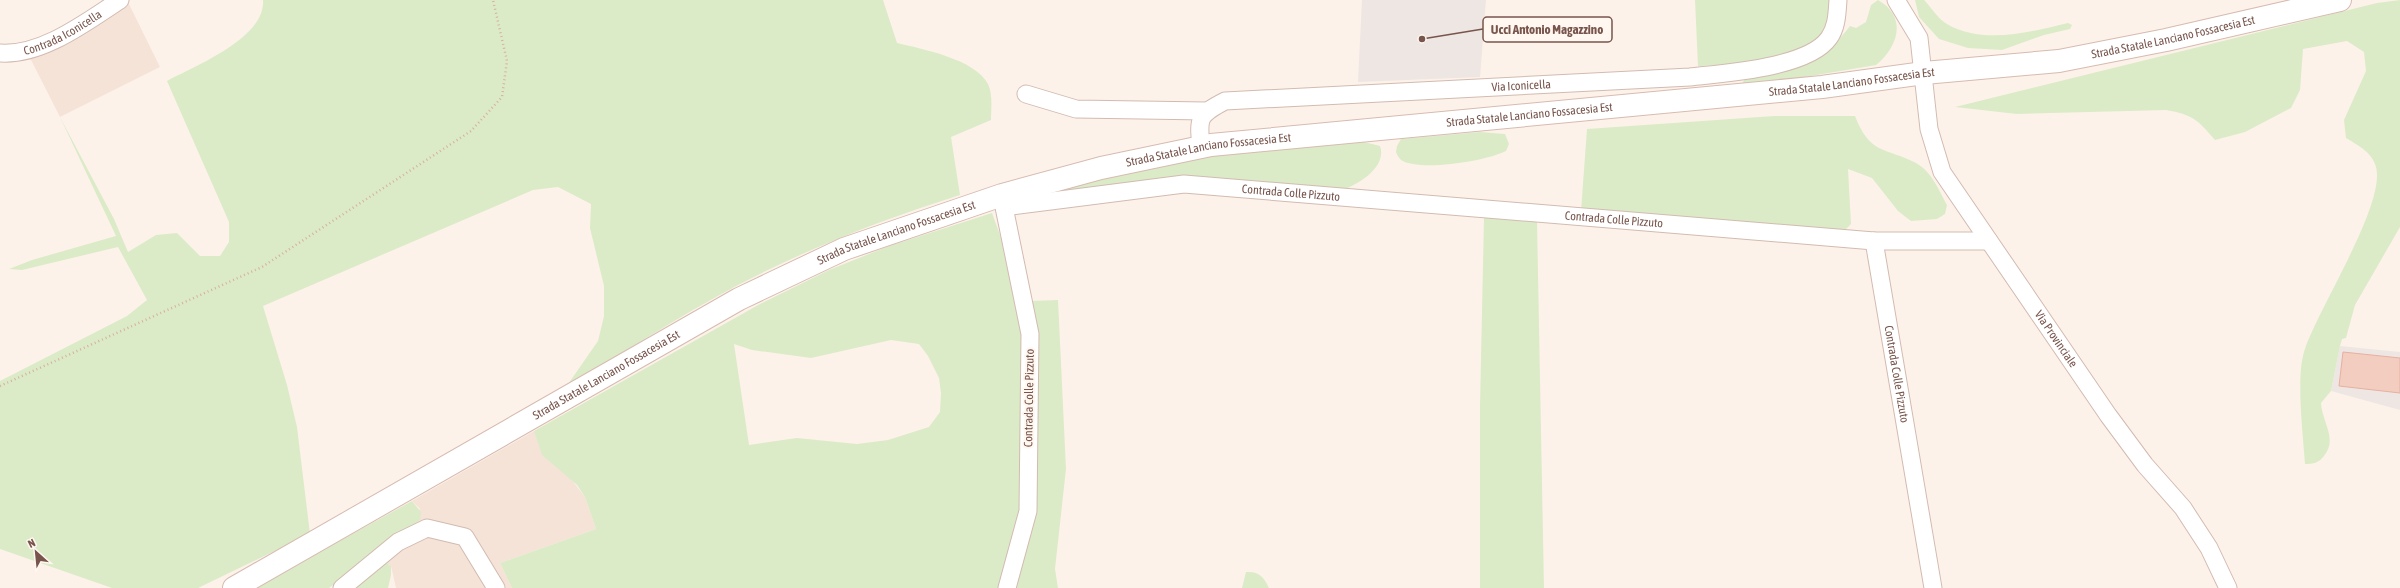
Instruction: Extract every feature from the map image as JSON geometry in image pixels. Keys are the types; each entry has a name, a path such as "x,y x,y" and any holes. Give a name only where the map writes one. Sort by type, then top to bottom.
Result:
{"main road":[{"name":"Strada Statale Lanciano Fossacesia Est","path":"234,588 377,508 739,299 844,249 920,221 1003,201 1101,168 1201,147 1822,87 1924,72 2059,60 2275,16 2340,0"}],"street":[{"name":"Contrada Iconicella","path":"0,53 13,54 60,38 120,0"},
{"name":"Via Iconicella","path":"1206,111 1225,101 1666,79 1758,69 1794,59 1816,50 1829,39 1836,25 1838,0"},
{"name":"Via Provinciale","path":"1896,0 1919,38 1924,72 1929,129 1942,172 2108,414 2145,465 2183,508 2209,548 2228,588"},
{"path":"1026,94 1076,108 1206,111 1199,123 1201,147"},
{"name":"Contrada Colle Pizzuto","path":"1007,588 1028,511 1030,334 1003,201 1184,184 1874,241 1933,588"},
{"path":"1874,241 1989,241"},
{"path":"342,588 398,542 427,528 465,537 496,588"}],"path":[{"path":"0,386 262,267 471,132 502,97 507,62 493,0"}],"shaded area":[{"path":"107,0 130,0 128,2 160,67 60,117 30,58 0,59 65,27"},
{"path":"1362,0 1486,0 1480,77 1358,82"},
{"path":"2340,346 2400,352 2400,410 2331,391"},
{"path":"534,431 585,497 596,529 500,563 512,588 396,588 391,566 385,562 420,509 412,501"}],"green space":[{"path":"263,0 883,0 897,43 947,56 972,68 981,75 988,84 991,92 991,120 951,137 960,195 875,224 765,271 694,309 566,387 598,341 604,316 604,286 590,228 591,204 558,187 533,190 263,306 287,385 297,427 310,534 198,588 112,588 0,549 0,381 127,316 147,300 118,247 22,270 9,269 32,260 116,236 60,117 114,219 128,252 156,235 177,233 200,256 220,256 229,242 229,222 167,81 210,59 227,49 241,38 253,27 261,14"},
{"path":"1695,0 1830,0 1831,24 1815,42 1804,49 1791,54 1759,61 1698,66"},
{"path":"1878,0 1887,7 1893,15 1896,23 1896,32 1890,50 1876,65 1740,88 1747,74 1793,66 1816,57 1827,50 1850,26 1856,28 1866,22 1871,5"},
{"path":"1915,0 1924,0 1947,24 1976,34 2007,35 2039,30 2068,23 2072,25 2070,29 2044,35 2002,50 1968,48 1939,39 1919,17"},
{"path":"2400,0 2400,227 2355,305 2346,338 2342,339 2340,346 2331,391 2321,403 2330,443 2328,450 2318,462 2305,464 2300,391 2300,376 2304,352 2322,310 2350,256 2362,228 2372,202 2377,180 2373,160 2363,149 2346,138 2344,120 2366,71 2364,52 2347,41 2303,49 2300,90 2291,108 2245,132 2215,140 2204,127 2194,119 2183,114 2166,110 2017,114 1955,107 2377,3"},
{"path":"1774,116 1855,116 1866,138 1873,144 1916,163 1926,171 1934,181 1947,205 1945,214 1937,219 1911,221 1898,211 1872,178 1848,169 1851,224 1844,231 1581,211 1587,129"},
{"path":"1480,132 1505,134 1509,144 1506,151 1484,158 1453,164 1437,165 1410,163 1401,160 1396,152 1397,146 1401,139"},
{"path":"1364,142 1380,146 1381,154 1379,162 1368,176 1352,186 1337,191 1066,192 1066,185 1221,151"},
{"path":"992,213 1017,294 1030,301 1058,300 1066,469 1055,569 1058,588 512,588 500,563 596,529 585,497 577,485 542,455 534,431 760,304 829,270 889,246","holes":["891,340 919,344 928,356 939,378 941,393 940,412 929,427 888,440 857,444 797,438 749,445 734,344 752,350 811,358"]},
{"path":"1484,217 1537,220 1544,588 1480,588 1480,406"},
{"path":"412,501 421,512 420,520 329,588 255,588"},
{"path":"385,562 391,566 391,575 388,588 350,588"},
{"path":"1246,572 1258,574 1269,588 1242,588"}],"building":[{"path":"2343,352 2400,358 2400,393 2339,386"}],"place":[{"name":"Ucci Antonio Magazzino","path":"1422,39"}]}
